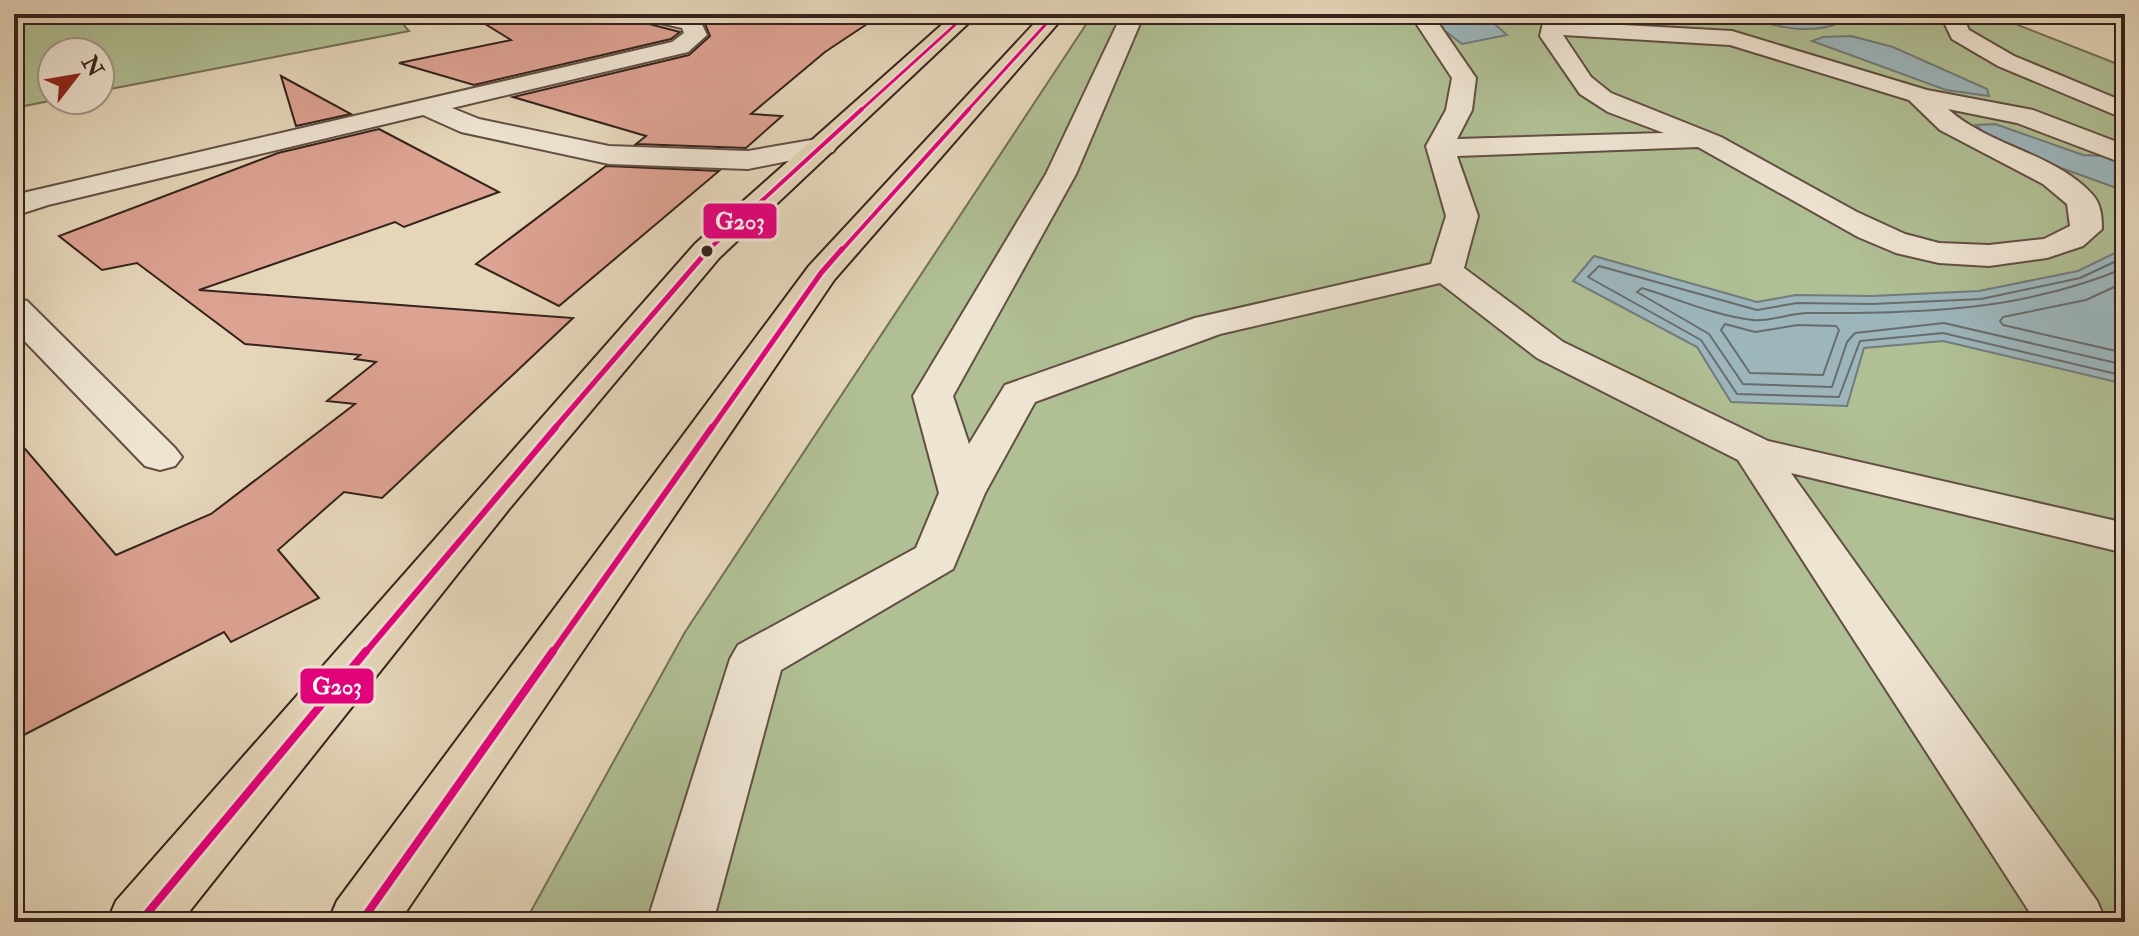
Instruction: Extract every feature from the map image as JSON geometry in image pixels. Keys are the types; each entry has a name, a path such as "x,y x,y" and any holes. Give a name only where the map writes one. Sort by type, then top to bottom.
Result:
{"main road":[{"path":"140,922 493,499 707,251 967,14"},
{"path":"361,922 821,273 1055,14"}],"street":[{"path":"14,207 38,198 680,47 696,35 691,23 650,14"},
{"path":"962,493 933,396 1061,174 1133,14"},
{"path":"1421,14 1464,78 1459,110 1441,148 1462,216 1446,271"},
{"path":"1693,14 1732,38"},
{"path":"1951,14 1960,34 2006,61 2125,111"},
{"path":"1918,95 1973,139 2053,178 2081,200 2086,212 2086,229 2073,241 2038,251 1997,256 1923,249 1894,242 1819,205 1707,141 1652,120 1590,89 1568,65 1561,43 1540,23 1732,38 1918,95 2048,123 2041,134 2053,142 2076,149 2125,156"},
{"path":"426,107 471,126 609,155 748,160 823,146"},
{"path":"1441,148 1707,141"},
{"path":"748,160 788,179"},
{"path":"680,922 757,659 936,558 962,493 1019,394 1208,326 1446,271"},
{"path":"1446,271 1550,350 1754,451 2125,538"},
{"path":"14,309 160,457"},
{"path":"1754,451 2073,922"}],"green space":[{"path":"40,14 395,14 409,31 116,88 116,36 36,36 36,104 14,108 14,20"},
{"path":"1093,14 1990,14 2125,67 2125,922 525,922 685,632"}],"water":[{"path":"1431,14 1491,14 1494,16 1489,19 1507,35 1462,44 1432,21"},
{"path":"1740,14 1808,14 1839,23 1802,29 1777,26"},
{"path":"1851,36 1893,47 1987,89 1989,96 1946,90 1812,41 1823,37"},
{"path":"1995,124 2083,155 2125,157 2125,191 1997,145 1976,125"},
{"path":"2125,248 2125,384 1943,341 1864,348 1847,406 1731,402 1697,347 1573,281 1594,256 1757,302 1796,295 1872,296 1979,291 2078,271"}],"building":[{"path":"469,14 636,14 641,22 680,32 671,39 474,85 399,63 511,40"},
{"path":"695,14 882,14 825,52 751,114 782,116 746,148 636,144 646,136 513,97 689,55 710,36 702,17"},
{"path":"281,76 351,114 296,126"},
{"path":"379,129 499,192 404,227 395,222 199,290 573,318 382,498 344,492 278,550 319,598 231,642 224,632 14,740 14,436 116,555 211,514 355,404 327,401 376,362 355,359 360,355 245,344 137,263 102,270 59,236 278,153"},
{"path":"606,166 719,171 559,306 476,264"}],"transit line":[{"name":"G203","path":"140,922 493,499 707,251 967,14"},
{"name":"G203","path":"361,922 821,273 1055,14"}]}
